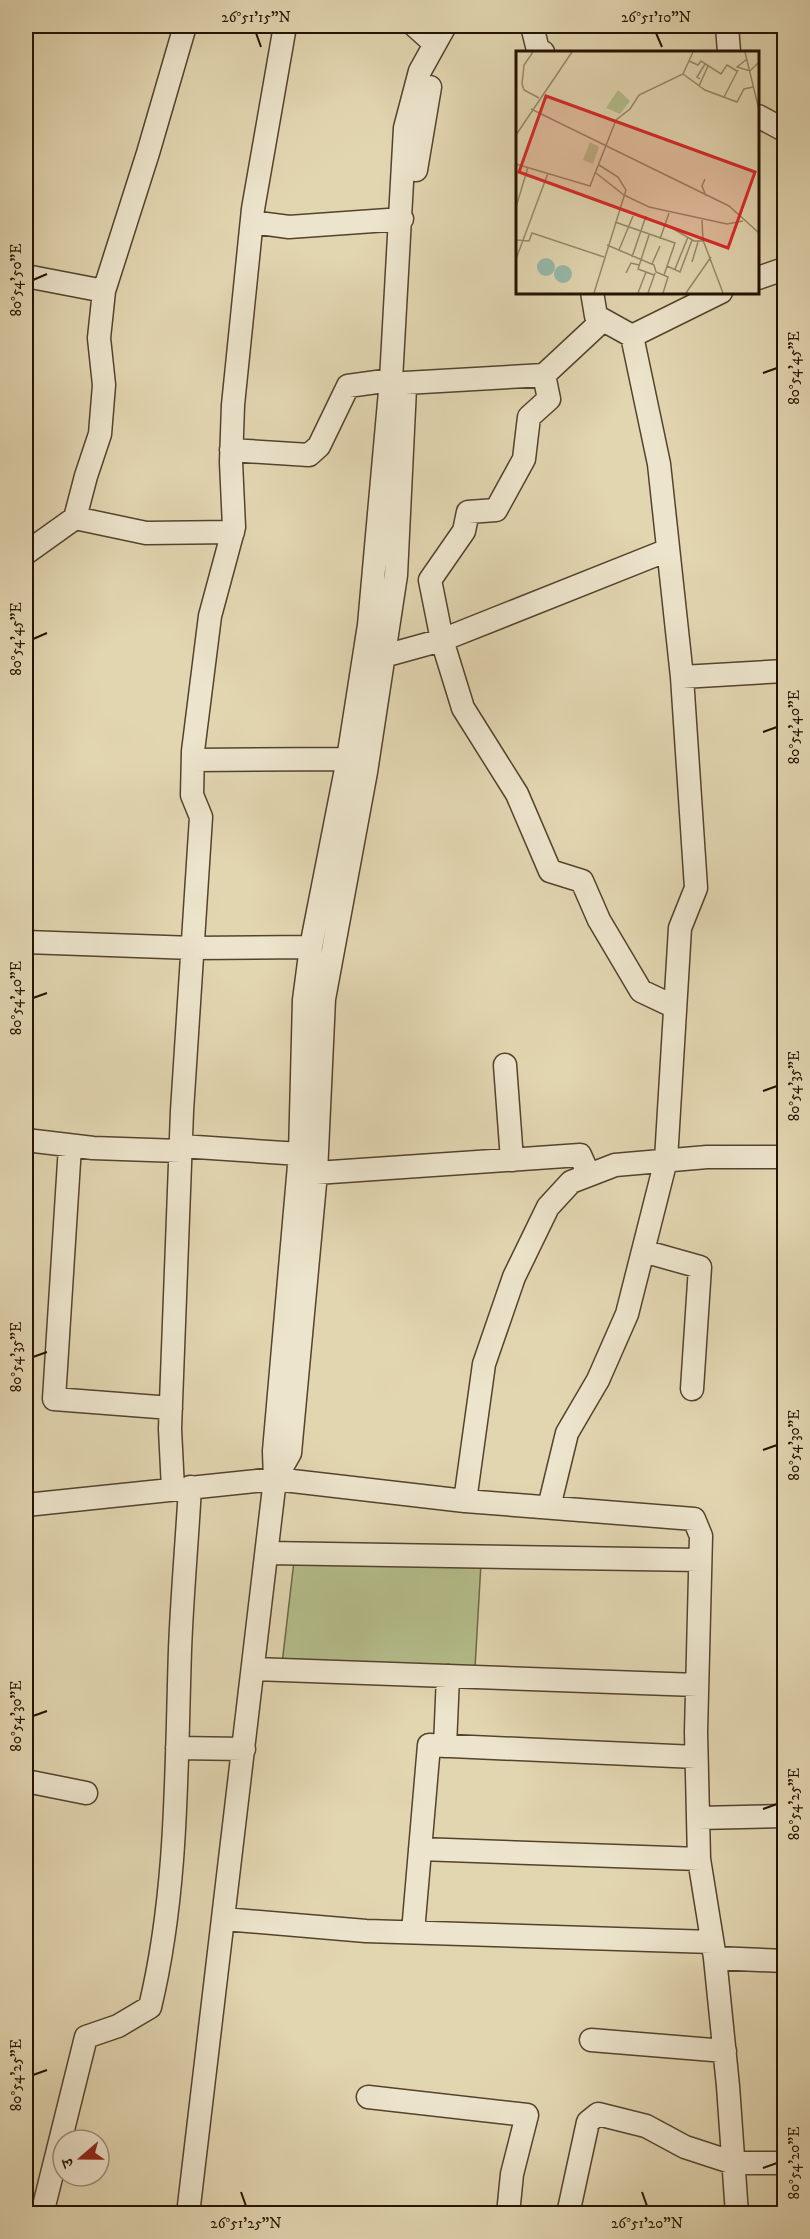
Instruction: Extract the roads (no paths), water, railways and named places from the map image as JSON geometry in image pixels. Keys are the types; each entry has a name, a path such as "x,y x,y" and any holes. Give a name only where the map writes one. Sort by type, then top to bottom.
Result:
{"street":[{"path":"26,553 75,518 100,434 104,385 99,338 104,291 148,153 184,26"},
{"path":"42,2214 86,2037 118,2026 150,2007 158,1975 175,1836 182,1488 171,1408 180,1149 201,817 192,795 193,760 210,616 233,532 231,450 233,405 252,222 285,26"},
{"path":"275,1479 290,1453 316,1173 324,999 366,772 396,575 398,381 405,128 420,71 440,35 415,26"},
{"path":"188,2214 275,1479 274,1451 300,1154 304,1000 311,946 348,759 369,625 398,381 417,163 431,80 459,26"},
{"path":"532,26 538,50 540,51"},
{"path":"727,26 729,51"},
{"path":"759,117 784,130"},
{"path":"252,222 289,226 402,219"},
{"path":"759,278 784,269"},
{"path":"26,276 104,291"},
{"path":"549,1507 567,1433 598,1380 627,1314 666,1160 680,928 696,888 682,677 659,464 632,336 596,316 592,294"},
{"path":"632,336 717,294"},
{"path":"231,450 309,455 319,446 348,386 398,381 544,375 603,320"},
{"path":"544,375 549,399 529,417 524,459 511,485 496,510 468,512 464,531 430,580 442,640 463,708 517,794 550,871 582,881 599,920 641,991 675,1007"},
{"path":"75,518 146,533 233,532"},
{"path":"384,656 442,640 668,550"},
{"path":"682,677 784,671"},
{"path":"193,760 348,759"},
{"path":"26,942 193,948 311,946"},
{"path":"505,1065 512,1160"},
{"path":"26,1140 70,1146 300,1154"},
{"path":"70,1146 54,1399 171,1408"},
{"path":"316,1173 580,1155 589,1175"},
{"path":"465,1501 484,1364 513,1277 548,1207 571,1182 615,1165 707,1157 784,1157"},
{"path":"643,1251 700,1267 692,1389"},
{"path":"26,1505 275,1479 465,1501 694,1519 701,1536 696,1757 699,1859 714,1950 725,2051 737,2214"},
{"path":"268,1552 700,1560"},
{"path":"254,1669 697,1685"},
{"path":"445,1746 448,1676"},
{"path":"413,1932 429,1745 696,1757"},
{"path":"177,1748 244,1749"},
{"path":"26,1781 86,1792"},
{"path":"698,1818 784,1816"},
{"path":"420,1849 699,1859"},
{"path":"224,1918 366,1931 714,1950 784,1961"},
{"path":"591,2040 725,2051"},
{"path":"368,2097 527,2115 512,2175 508,2214"},
{"path":"568,2214 588,2122 598,2114 646,2127 685,2147 734,2163 784,2163"}]}
